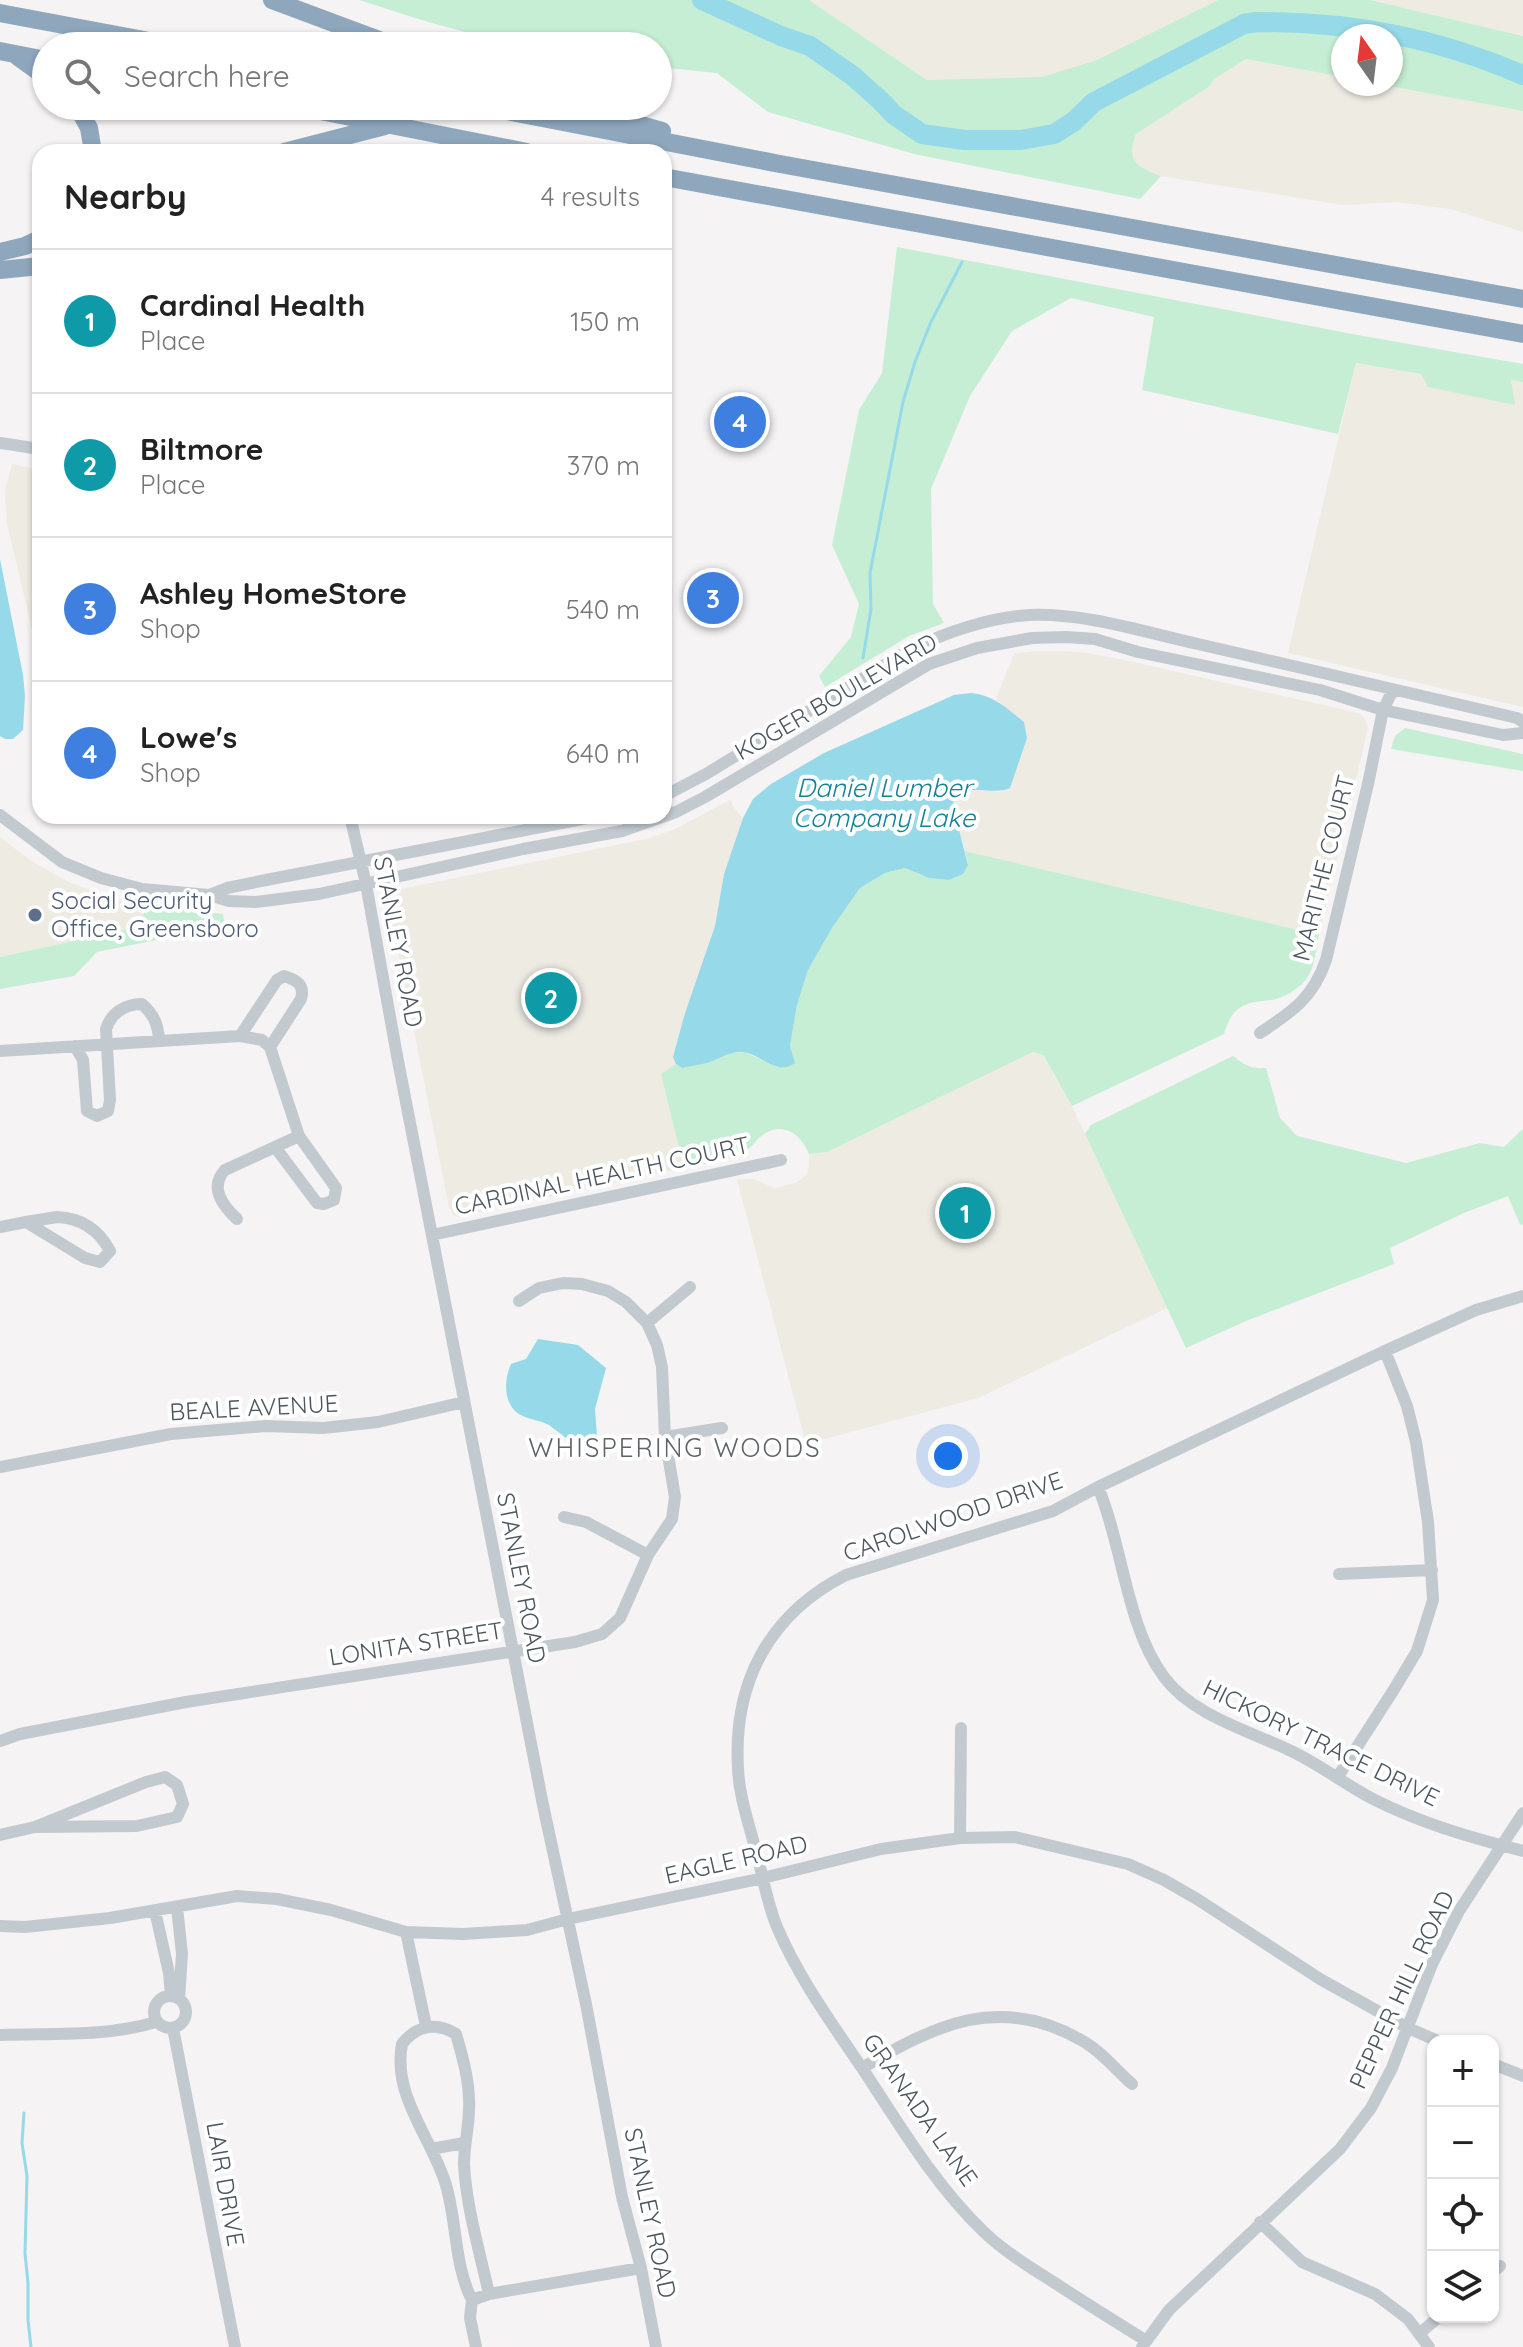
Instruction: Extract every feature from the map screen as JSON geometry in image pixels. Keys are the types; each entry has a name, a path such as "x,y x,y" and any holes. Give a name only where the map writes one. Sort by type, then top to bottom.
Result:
{"highway":[{"path":"0,5 6,0"},
{"path":"272,0 358,32"},
{"path":"0,13 101,32"},
{"path":"6,52 32,57"},
{"path":"6,52 32,68"},
{"path":"85,120 92,144"},
{"path":"364,120 486,144"},
{"path":"553,120 1523,299"},
{"path":"623,120 780,164"},
{"path":"315,144 388,125"},
{"path":"672,178 1523,334"},
{"path":"0,252 32,243"},
{"path":"0,270 32,267"}],"street":[{"path":"0,443 32,448"},
{"name":"KOGER BOULEVARD","path":"672,792 909,650 969,626 1030,615 1070,616 1517,718 1523,722"},
{"name":"KOGER BOULEVARD","path":"672,814 929,664 1006,641 1066,637 1095,639 1138,652 1320,690 1383,710 1503,735 1523,733"},
{"name":"MARITHE COURT","path":"1260,1033 1304,1001 1319,981 1368,784 1383,710 1393,690"},
{"name":"KOGER BOULEVARD","path":"0,815 62,862 101,878 142,889 256,902 319,894 648,824"},
{"name":"STANLEY ROAD","path":"352,824 622,2197 641,2268 656,2347"},
{"path":"209,895 246,884 556,824"},
{"path":"240,1036 277,980 284,976 291,978 300,983 303,991 301,999 270,1047"},
{"path":"75,1046 83,1060 87,1111 97,1116 108,1111 110,1100 108,1020 130,1004 142,1004 158,1025 159,1040"},
{"path":"0,1051 240,1036 262,1040 270,1047 299,1136 336,1188 334,1200 317,1203 275,1147"},
{"path":"237,1219 229,1212 218,1192 219,1176 225,1170 299,1136"},
{"name":"CARDINAL HEALTH COURT","path":"432,1235 781,1160"},
{"path":"0,1227 26,1222 57,1217 73,1218 103,1237 110,1251 100,1262 85,1258 26,1222"},
{"name":"LONITA STREET","path":"0,1741 20,1734 175,1704 575,1642 602,1634 620,1618 648,1555 672,1519 675,1497 665,1437 662,1367 657,1345 647,1323 626,1302 608,1291 563,1283 539,1288 519,1301"},
{"path":"647,1323 690,1287"},
{"name":"CAROLWOOD DRIVE","path":"763,1878 738,1770 740,1709 757,1659 775,1631 820,1588 846,1575 1053,1511 1385,1351 1476,1310 1523,1296"},
{"path":"1337,1778 1417,1651 1433,1600 1428,1522 1416,1442 1407,1406 1385,1351"},
{"name":"BEALE AVENUE","path":"0,1467 171,1434 266,1426 323,1428 378,1422 464,1402"},
{"path":"665,1437 722,1428"},
{"name":"HICKORY TRACE DRIVE","path":"1098,1487 1139,1628 1163,1677 1183,1699 1293,1752 1373,1799 1428,1823 1523,1851"},
{"path":"564,1517 586,1522 648,1555"},
{"path":"1339,1574 1432,1570"},
{"path":"960,1838 961,1728"},
{"path":"0,1835 35,1827 165,1777 177,1785 183,1804 177,1817 137,1826 35,1827"},
{"name":"PEPPER HILL ROAD","path":"1144,2344 1169,2310 1340,2149 1371,2108 1392,2068 1432,1964 1459,1911 1523,1813"},
{"name":"EAGLE ROAD","path":"0,1926 67,1923 237,1896 277,1899 331,1910 406,1932 463,1934 527,1930 881,1849 960,1838 1015,1837 1128,1864 1197,1899 1320,1979 1427,2036"},
{"name":"GRANADA LANE","path":"763,1878 778,1927 800,1973 931,2172 984,2233 1022,2263 1144,2344"},
{"name":"LAIR DRIVE","path":"175,1997 182,1954 177,1907"},
{"name":"LAIR DRIVE","path":"155,1911 175,1997 185,2007 182,2022 173,2028 235,2347"},
{"path":"406,1932 426,2026"},
{"name":"LAIR DRIVE","path":"156,2022 154,2007 160,1998 175,1997"},
{"path":"862,2068 942,2026 974,2018 1011,2017 1049,2025 1083,2041 1132,2084"},
{"path":"0,2035 109,2032 156,2022 173,2028"},
{"path":"476,2347 470,2318 472,2300 464,2277 446,2186 411,2111 401,2059 404,2041 426,2026 456,2034 469,2087 469,2114 464,2143 466,2182 489,2294"},
{"path":"1499,2066 1523,2076"},
{"path":"431,2149 464,2143"},
{"path":"1260,2222 1302,2262 1375,2294 1408,2319 1429,2347"},
{"path":"472,2300 489,2294 641,2268"},
{"path":"1420,2333 1432,2323"}],"shaded area":[{"path":"809,0 1218,0 1097,60 1042,78 927,80"},
{"path":"1370,0 1523,0 1523,36"},
{"path":"1246,59 1331,75 1331,96 1403,96 1403,89 1523,111 1523,232 1451,209 1396,202 1343,205 1161,176 1140,169 1132,158 1132,143 1136,134 1210,86 1213,79"},
{"path":"1356,363 1421,374 1514,405 1511,380 1523,382 1523,707 1288,653"},
{"path":"12,464 32,468 32,629 7,524 5,490"},
{"path":"1082,652 1124,660 1359,713 1365,719 1368,728 1319,935 965,851 953,806 954,797 962,791 973,789 1001,792 1024,722 996,699 1014,654"},
{"path":"730,800 743,818 724,874 715,926 673,1057 676,1064 661,1074 684,1168 457,1217 449,1207 388,901 391,896 397,890 650,838 673,830"},
{"path":"0,837 30,860 66,881 145,906 142,926 0,957"},
{"path":"1033,1052 1042,1055 1072,1106 1167,1308 978,1398 806,1444 737,1179 753,1179 775,1188 798,1182 807,1174 809,1154 827,1152"}],"green space":[{"path":"359,0 809,0 927,80 1042,77 1097,60 1218,0 1370,0 1523,36 1523,111 1403,89 1403,24 1331,24 1331,75 1246,59 1136,134 1133,157 1140,166 1161,176 1140,199 914,154 768,112 717,73 672,68 672,32 466,32"},
{"path":"897,247 1523,364 1523,382 1511,380 1515,405 1428,387 1421,374 1356,363 1338,434 1142,390 1154,317 1071,298 1012,331 970,396 931,489 933,604 944,623 909,636 825,687 819,676 851,637 859,604 832,545 859,410 882,373"},
{"path":"1405,728 1523,754 1523,771 1391,749 1395,736"},
{"path":"965,851 1319,935 1310,974 1289,993 1241,1007 1230,1019 1224,1034 1072,1106 1043,1055 1033,1052 827,1152 809,1154 797,1136 778,1129 764,1134 747,1150 733,1157 684,1168 661,1074 676,1064 682,1068 730,1053 745,1052 776,1067 795,1063 790,1046 797,1005 808,970 860,888 885,873 905,868 929,878 949,880 963,874 968,864"},
{"path":"145,906 223,914 225,926 97,952 74,976 0,989 0,957 142,926"},
{"path":"1233,1056 1248,1066 1266,1068 1280,1118 1297,1136 1406,1163 1480,1143 1504,1147 1523,1129 1523,1224 1520,1225 1508,1196 1390,1248 1394,1264 1246,1321 1186,1348 1085,1134 1091,1125"}],"water":[{"path":"0,559 25,696 23,730 13,739 0,736"},
{"name":"Daniel Lumber Company Lake","path":"971,693 993,699 1012,712 1024,722 1027,738 1010,788 968,791 954,797 953,806 968,865 963,874 949,880 929,878 905,868 885,873 860,888 808,970 797,1005 790,1046 795,1063 788,1067 775,1066 738,1052 682,1068 676,1064 673,1057 715,926 724,874 743,818 753,799 771,784 824,753 954,695"},
{"path":"538,1339 578,1345 606,1368 595,1409 598,1450 594,1460 549,1425 525,1417 512,1408 506,1387 511,1364 526,1359"}],"waterway":[{"path":"702,0 810,46 853,76 893,114 922,134 965,140 1021,140 1054,134 1073,122 1094,102 1244,24 1257,22 1327,25 1393,34 1457,51 1523,75"},
{"path":"863,658 871,609 870,573 903,402 931,322 962,262"},
{"path":"24,2113 22,2143 27,2176 25,2253 31,2347"}],"place":[{"name":"Lowe's","path":"740,422"},
{"name":"Ashley HomeStore","path":"713,598"},
{"name":"Social Security Office, Greensboro","path":"35,915"},
{"name":"Biltmore","path":"551,998"},
{"name":"Cardinal Health","path":"965,1213"}],"district":[{"name":"WHISPERING WOODS","path":"675,1448"}]}
